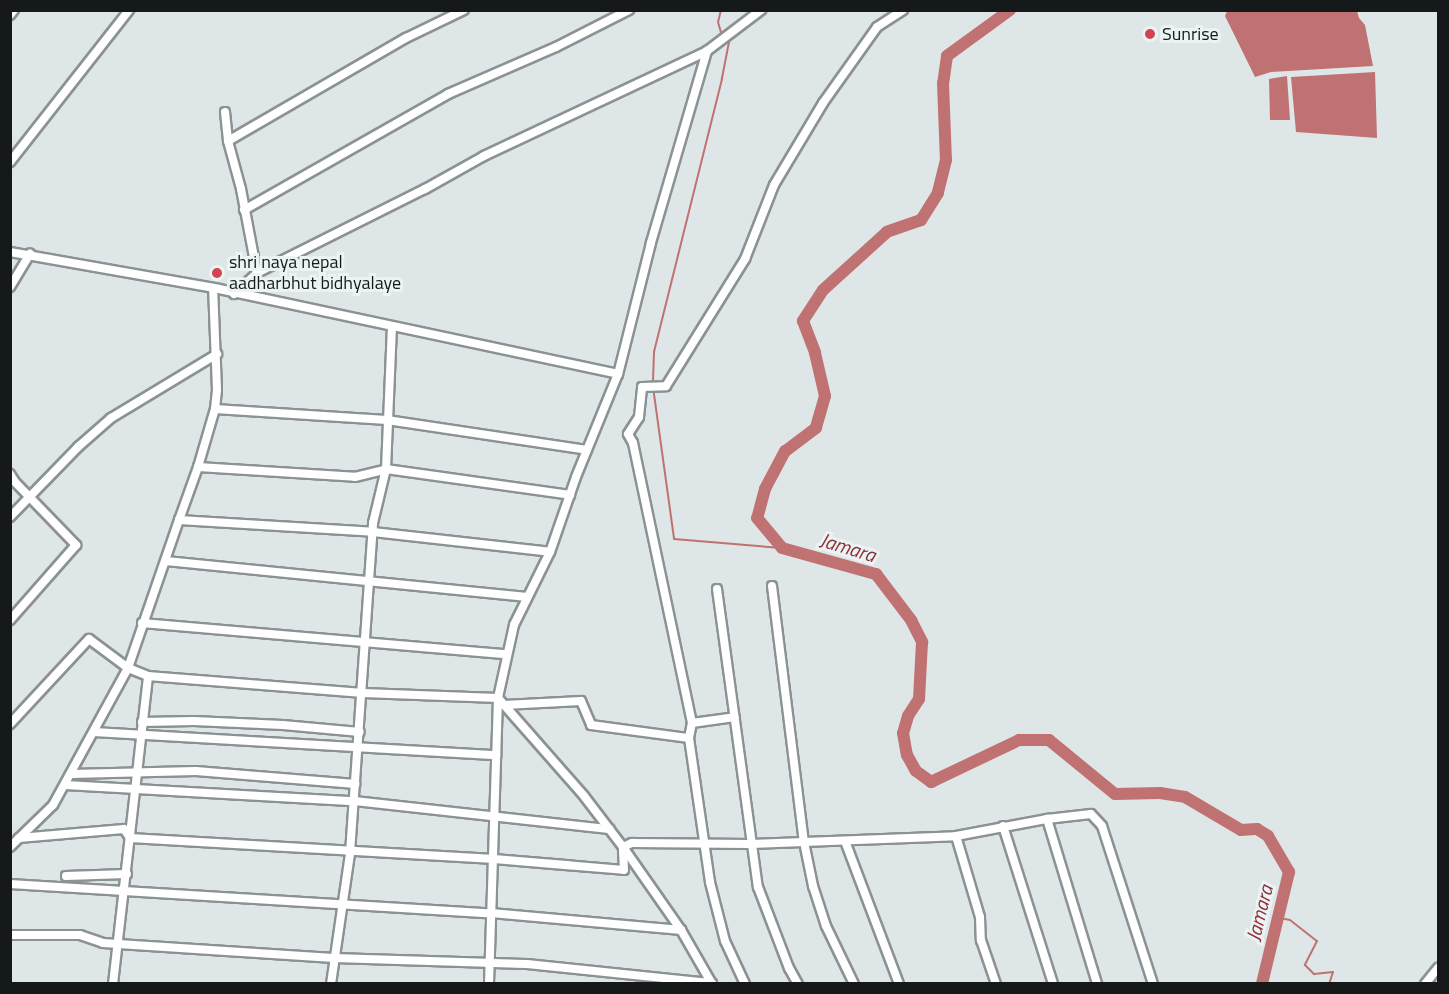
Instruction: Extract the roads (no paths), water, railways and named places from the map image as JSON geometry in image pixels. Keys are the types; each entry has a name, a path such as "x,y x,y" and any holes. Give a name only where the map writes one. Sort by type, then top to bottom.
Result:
{"street":[{"path":"10,15 14,10"},
{"path":"10,162 129,10"},
{"path":"228,141 406,38 464,10"},
{"path":"244,210 448,94 556,47 629,10"},
{"path":"234,294 257,273 425,189 484,156 707,51 760,10"},
{"path":"744,984 726,941 710,882 689,738 692,723 633,444 628,434 639,417 642,387 666,386 746,258 774,185 823,103 877,27 903,10"},
{"path":"489,984 496,814 496,755 506,654 514,625 550,552 587,450 618,374 668,180 707,51"},
{"path":"225,112 228,141 257,273"},
{"path":"10,252 213,288 618,374"},
{"path":"10,287 30,254"},
{"path":"10,847 52,805 128,668 198,467 214,409 217,354 213,288"},
{"path":"330,984 344,905 350,853 367,642 373,532 386,469 392,327"},
{"path":"10,517 78,447 111,418 217,354"},
{"path":"214,409 387,420 587,450"},
{"path":"198,467 355,477 386,469 570,495"},
{"path":"10,474 76,545 10,620"},
{"path":"179,520 373,532 550,552"},
{"path":"166,561 370,579 527,597"},
{"path":"772,586 804,842 813,886 826,926 854,984"},
{"path":"717,588 751,844 759,887 789,968 798,984"},
{"path":"142,623 506,654"},
{"path":"10,724 88,639 128,668 148,676 501,702 581,701 591,725 689,738"},
{"path":"113,984 120,943 148,676"},
{"path":"501,702 584,796 623,847 681,930 712,983"},
{"path":"692,723 735,717"},
{"path":"142,722 194,721 283,725 360,732"},
{"path":"94,732 496,755"},
{"path":"71,774 196,771 356,784"},
{"path":"65,785 354,801 496,814 609,829"},
{"path":"623,847 632,843 751,844 956,836 1003,826 1091,813 1102,826 1153,984"},
{"path":"1047,819 1097,984"},
{"path":"1003,826 1053,984"},
{"path":"19,838 124,829 130,838"},
{"path":"956,836 980,917 981,940 996,984"},
{"path":"130,838 350,853 494,859 624,870 623,847"},
{"path":"846,841 899,984"},
{"path":"66,876 127,874"},
{"path":"10,884 491,913 681,930"},
{"path":"10,935 80,935 104,943 334,958 527,964 712,983"},
{"path":"1425,984 1438,968"}],"waterway":[{"path":"721,10 718,22 723,39 729,42 722,79 654,352 653,387 674,539 782,548"},
{"name":"Jamara","path":"1010,10 947,56 943,83 946,160 938,193 921,220 887,232 823,290 803,321 815,353 825,396 816,428 785,451 765,489 757,518 782,548 876,574 911,620 922,642 919,699 908,716 903,733 907,755 916,771 931,782 1019,740 1049,740 1115,794 1160,793 1185,797 1241,830 1257,829 1268,836 1289,872 1262,984"},
{"path":"1280,918 1290,920 1317,941 1305,965 1314,974 1333,972 1329,984"}],"place":[{"name":"Sunrise","path":"1150,34"},
{"name":"shri naya nepal aadharbhut bidhyalaye","path":"217,273"}]}
